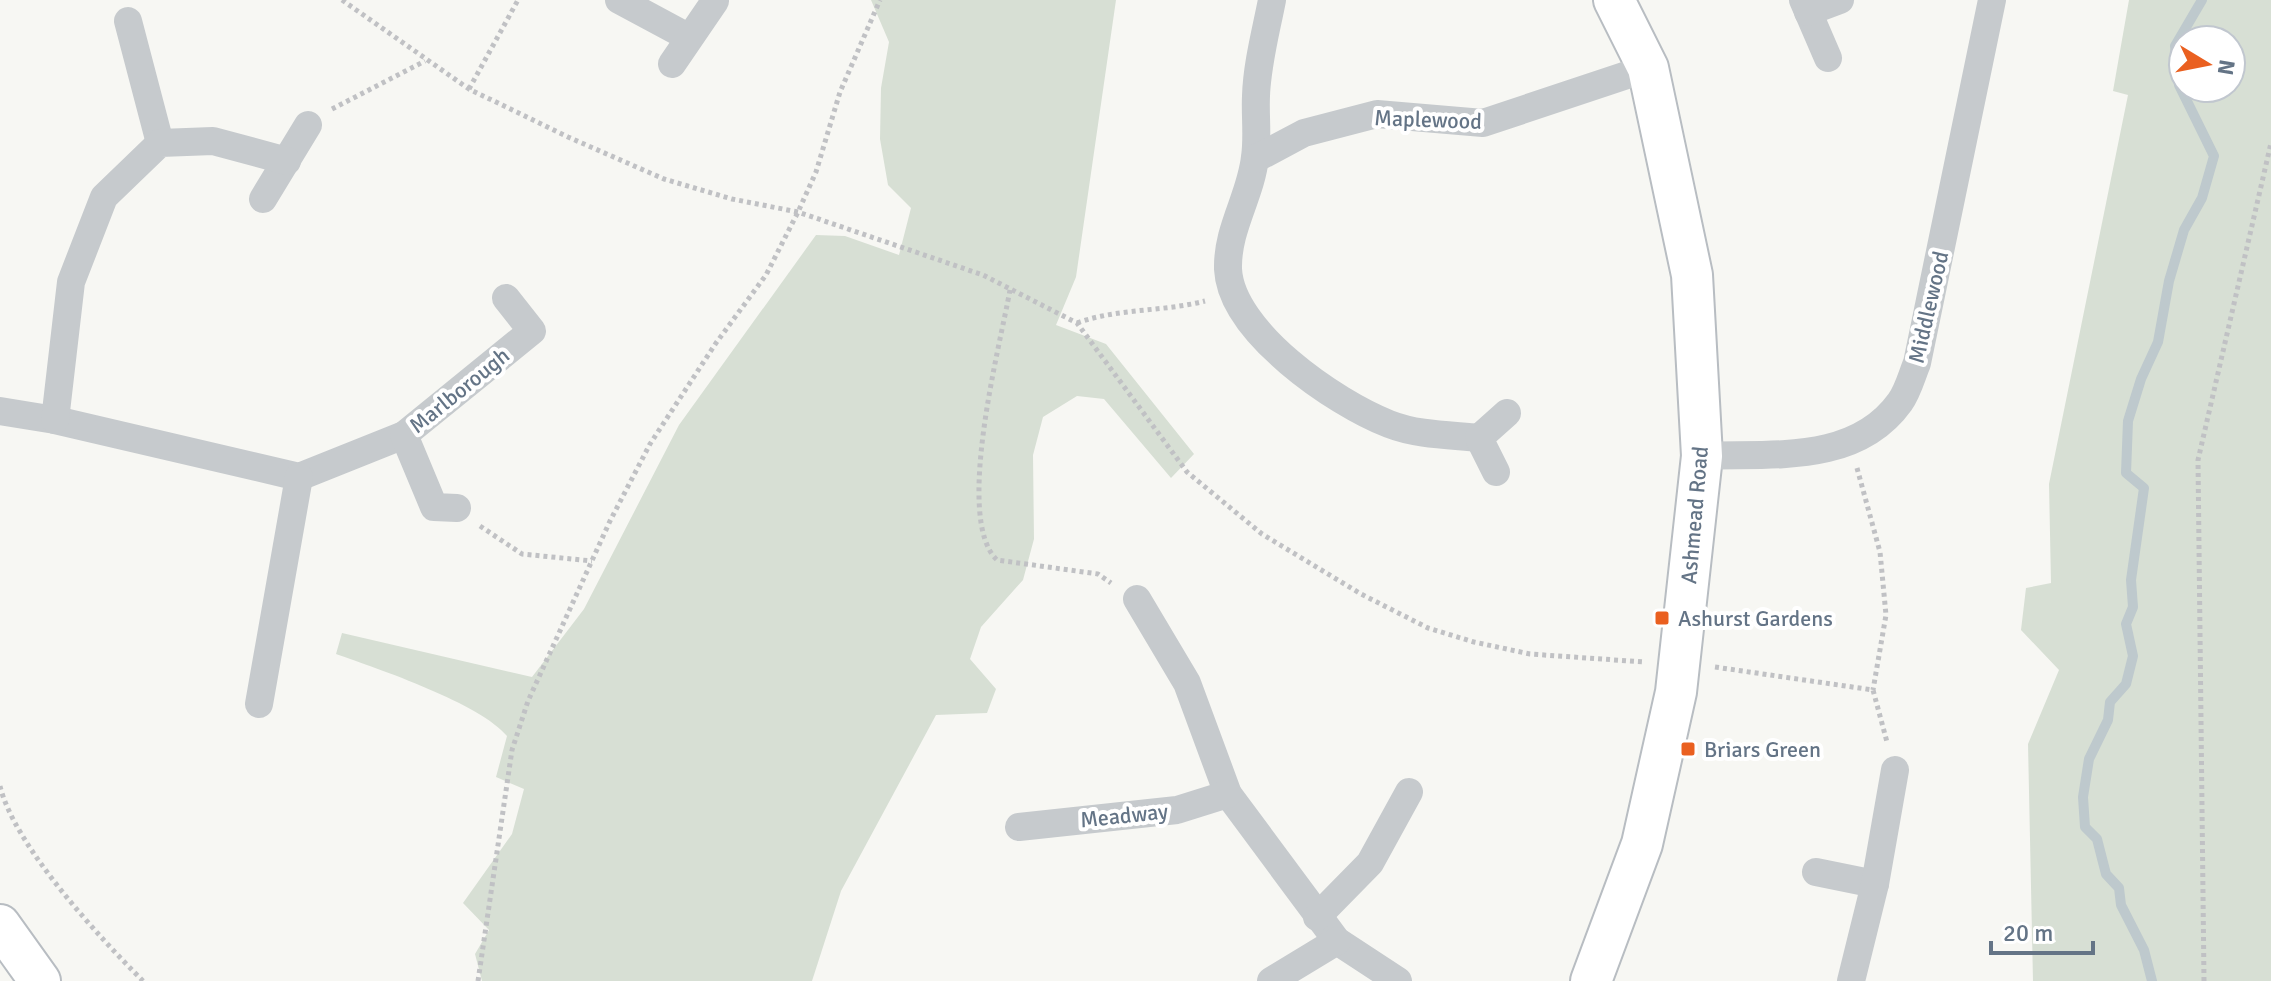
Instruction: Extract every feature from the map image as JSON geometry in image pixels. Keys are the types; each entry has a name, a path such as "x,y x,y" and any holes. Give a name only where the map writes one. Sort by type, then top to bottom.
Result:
{"street":[{"path":"619,0 688,37"},
{"path":"1272,0 1256,93 1255,159 1231,235 1228,270 1233,293 1262,337 1316,384 1387,423 1414,432 1479,438 1507,413"},
{"name":"Ashmead Road","path":"1591,981 1642,844 1676,692 1702,456 1692,275 1648,68 1614,0"},
{"path":"1828,58 1805,6 1840,0"},
{"name":"Middlewood","path":"1702,456 1819,452 1850,443 1880,425 1901,400 1917,363 1992,0"},
{"path":"672,64 715,1"},
{"path":"128,21 160,143"},
{"name":"Maplewood","path":"1255,159 1304,133 1377,114 1483,123 1648,68"},
{"path":"263,199 308,125"},
{"path":"55,420 71,282 104,197 160,143 213,141 287,161"},
{"name":"Marlborough","path":"299,477 404,435 532,331 506,298"},
{"path":"0,411 55,420 299,477 259,704"},
{"path":"404,435 434,507 457,508"},
{"path":"1479,438 1496,472"},
{"path":"1137,599 1187,683 1228,794 1337,941 1398,981"},
{"path":"1851,981 1875,884 1895,770"},
{"path":"1317,917 1370,863 1409,792"},
{"name":"Meadway","path":"1019,827 1177,810 1228,794"},
{"path":"1816,872 1875,884"},
{"path":"0,925 40,981"},
{"path":"1271,981 1337,941"}],"path":[{"path":"342,0 469,89 664,179 732,199 798,212 983,275 1077,323 1187,472 1262,534 1361,594 1428,628 1530,654 1652,663 1649,688 1676,692"},
{"path":"469,89 518,0"},
{"path":"478,981 512,750 528,701 650,444 716,343 766,275 798,212 816,172 840,92 880,0"},
{"path":"308,125 425,61"},
{"path":"2204,981 2198,460 2271,143"},
{"path":"1010,290 982,441 983,539 997,560 1098,574 1137,599"},
{"path":"1077,323 1104,313 1185,306 1233,293"},
{"path":"1850,443 1880,552 1886,615 1873,690 1895,770"},
{"path":"457,508 506,546 522,554 592,561"},
{"path":"1706,666 1873,690"},
{"path":"0,786 4,802 21,835 143,981"}],"shaded area":[{"path":"871,0 1116,0 1076,277 1056,325 1106,344 1194,454 1171,478 1104,399 1077,396 1043,417 1033,455 1034,539 1023,580 981,627 970,659 996,689 987,713 936,715 841,891 812,981 482,981 475,954 489,930 463,903 512,834 524,789 496,777 507,736 494,724 453,700 336,654 342,633 532,677 584,609 679,425 816,235 845,236 899,255 911,208 888,185 880,139 881,88 889,42"},
{"path":"2129,0 2271,0 2271,981 2033,981 2028,744 2059,670 2021,630 2026,588 2051,583 2049,484 2128,95 2113,91"}],"waterway":[{"path":"2152,981 2144,950 2121,905 2119,888 2106,874 2097,839 2085,827 2083,797 2089,759 2108,720 2110,702 2126,684 2133,656 2126,624 2133,607 2131,580 2144,488 2126,473 2128,421 2141,379 2158,342 2169,281 2184,230 2202,198 2214,156 2179,85 2175,46 2202,0"}],"place":[{"name":"Ashurst Gardens","path":"1662,618"},
{"name":"Briars Green","path":"1688,749"}]}
